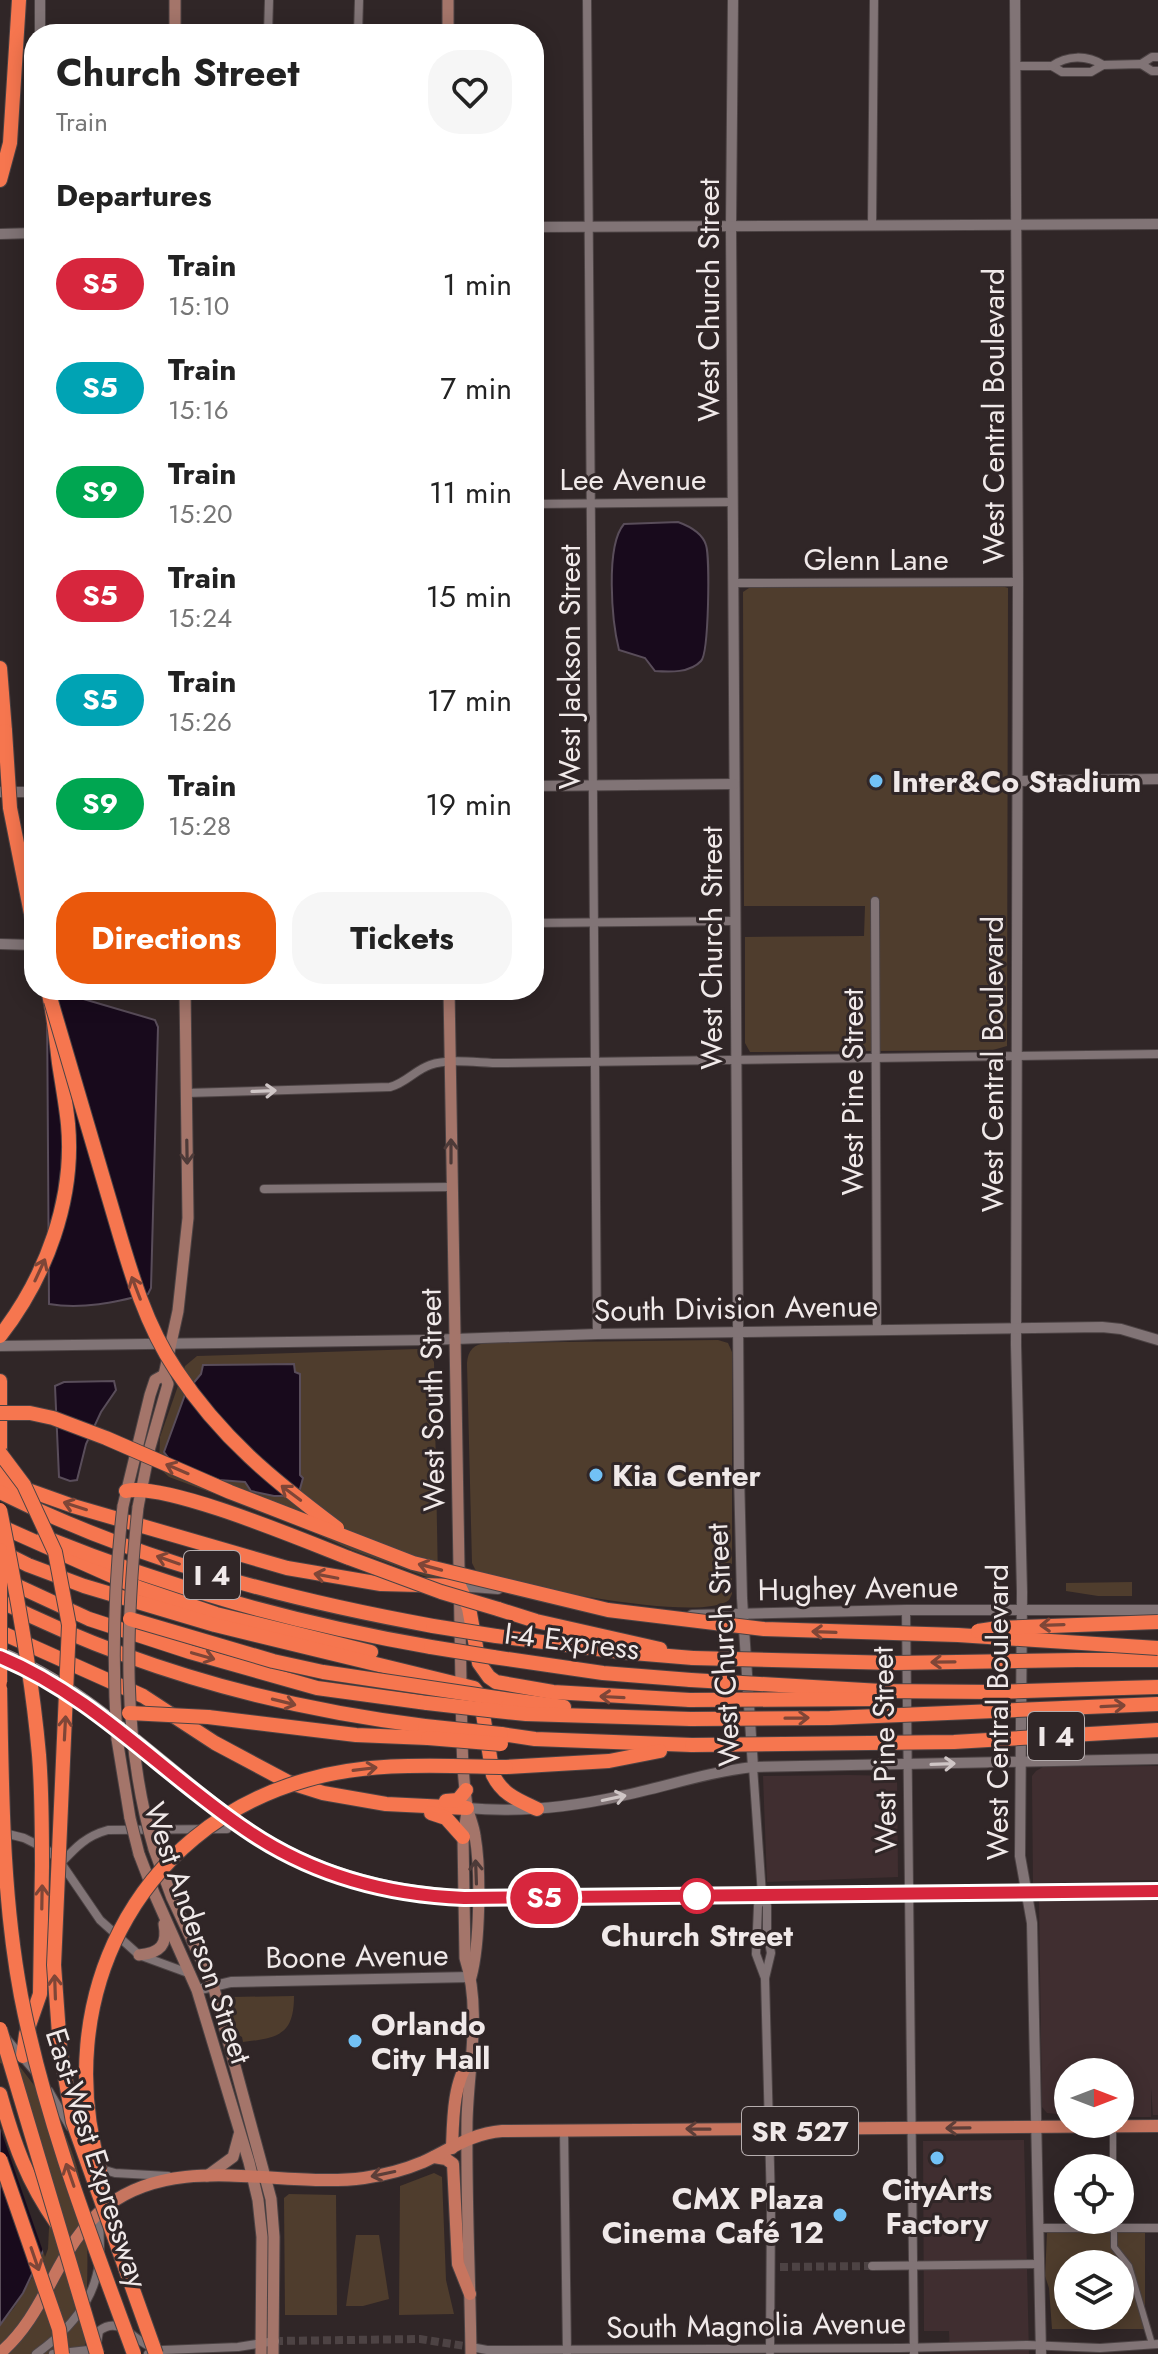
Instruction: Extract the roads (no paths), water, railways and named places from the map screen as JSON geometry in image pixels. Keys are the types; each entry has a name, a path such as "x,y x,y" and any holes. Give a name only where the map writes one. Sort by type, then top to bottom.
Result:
{"highway":[{"path":"0,180 10,143 19,0"},
{"path":"0,668 8,796 24,883"},
{"path":"0,1336 36,1280 45,1260 61,1212 67,1175 68,1125 50,1000"},
{"path":"50,1000 133,1282 175,1368 242,1452 353,1540"},
{"path":"0,1381 0,1479 73,1506 287,1568 381,1584 459,1586 469,1608 479,1663 496,1682 553,1692 690,1700 858,1701 994,1692"},
{"path":"0,1413 30,1413 53,1418 413,1563 608,1610 764,1629 958,1635 1158,1648"},
{"path":"0,1455 24,1485 55,1552 69,1625 54,1965 57,2023 66,2090 73,2122 159,2352"},
{"name":"I 4","path":"0,1492 100,1537 205,1573 354,1611 496,1636 688,1657 896,1663 1158,1660"},
{"path":"130,1495 220,1510 441,1592 536,1621 651,1645 688,1657"},
{"path":"0,1510 35,1723 41,1786 40,1994 26,2034 23,2056"},
{"name":"I-4 Express","path":"0,1519 208,1597 321,1625 431,1647 603,1673 881,1691 994,1692 1158,1687"},
{"path":"0,1526 139,1588 216,1614 460,1679 480,1696 493,1775 499,1787 510,1797 537,1809"},
{"path":"0,1550 28,1565 84,1586 215,1625 460,1679"},
{"name":"East-West Expressway","path":"0,1550 4,1848 13,1946 21,1994 55,2133 134,2354"},
{"path":"0,1577 89,1619 204,1656 317,1688 427,1703 497,1704 607,1713 627,1718 691,1719 830,1718 1158,1704"},
{"name":"I 4","path":"0,1601 52,1627 175,1674 289,1703 427,1732 501,1739 692,1745 954,1742 1158,1730"},
{"path":"123,1617 273,1661 497,1704"},
{"path":"958,1635 998,1628 1158,1622"},
{"path":"0,1632 143,1696 258,1768 288,1782 386,1804 467,1808"},
{"path":"122,1710 356,1735 427,1732"},
{"path":"111,2225 89,2115 85,2076 88,2031 99,1979 124,1922 153,1880 191,1840 258,1797 307,1779 371,1767 506,1767 609,1761 692,1745"},
{"path":"258,1768 274,1769 331,1789 370,1795 451,1802 458,1800 466,1790"},
{"path":"258,1768 269,1781 298,1794 325,1801 369,1810 438,1814 452,1823 463,1837"},
{"name":"East-West Expressway","path":"0,2030 98,2352"},
{"path":"0,2094 13,2141 34,2190 61,2230"},
{"path":"0,2159 59,2329 62,2354"}],"main road":[{"path":"175,0 175,24"},
{"path":"448,0 448,24"},
{"name":"West Anderson Street","path":"186,1000 188,1218 178,1311 164,1375 168,1384 130,1495 123,1617 121,1775 139,1854 192,1974 240,2131 259,2178"},
{"name":"West South Street","path":"449,1000 460,1679 467,1808 463,1837 465,1958 471,1977"},
{"name":"West Anderson Street","path":"123,1617 138,1507 130,1495"},
{"name":"West Anderson Street","path":"122,1710 139,1797 154,1849 172,1898 213,1985 259,2178"},
{"name":"West South Street","path":"467,1808 475,1836 477,1893 476,1958 471,1977 468,2140 471,2350"},
{"path":"139,1955 157,1952 163,1947 166,1937 161,1908"},
{"path":"452,2148 463,2069 470,2060"},
{"name":"SR 527","path":"1134,2127 1158,2126"},
{"name":"SR 527","path":"0,2353 22,2331 71,2246 99,2213 139,2188 181,2178 365,2178 396,2171 488,2132 1054,2127"},
{"path":"207,2176 233,2157 240,2131"},
{"path":"433,2157 446,2159 453,2164 458,2264 470,2294"},
{"path":"259,2178 269,2347"}],"street":[{"path":"40,0 40,24"},
{"path":"268,24 269,0"},
{"path":"358,24 359,0"},
{"name":"West Jackson Street","path":"587,0 597,1334"},
{"path":"872,226 874,0"},
{"name":"West Central Boulevard","path":"1015,0 1018,582 1016,1329 1022,1610 1020,1862 1032,1923 1041,2345"},
{"name":"West Church Street","path":"730,2 742,1613 762,1895 767,1906 767,1931 771,1947 765,1978 771,2204 770,2352"},
{"path":"1015,66 1052,66 1062,72 1091,72 1103,65 1141,64 1158,57"},
{"path":"1141,64 1158,71"},
{"path":"544,227 1158,224"},
{"path":"0,234 24,233"},
{"name":"Lee Avenue","path":"544,504 733,502"},
{"name":"Glenn Lane","path":"734,583 1018,582"},
{"path":"1017,781 1158,779"},
{"path":"544,786 734,784"},
{"path":"0,792 24,792"},
{"name":"West Pine Street","path":"875,901 877,1330"},
{"path":"544,923 735,921"},
{"path":"0,944 24,945"},
{"path":"186,1093 390,1087 402,1084 430,1065 450,1062 1158,1054"},
{"path":"264,1189 451,1187"},
{"name":"South Division Avenue","path":"170,1344 1102,1327 1158,1340"},
{"path":"0,1346 170,1344"},
{"name":"Hughey Avenue","path":"459,1586 516,1591 630,1613 680,1615 906,1610 1158,1610"},
{"name":"West Pine Street","path":"906,1610 914,2351"},
{"path":"467,1808 537,1809 605,1800 704,1775 753,1767 1158,1759"},
{"path":"61,1863 91,1834 108,1830 227,1829"},
{"path":"0,1832 24,1838 46,1849 61,1863 100,1920 139,1955 192,1974"},
{"name":"West Church Street","path":"762,1895 758,1906 756,1947 757,1961 765,1978"},
{"path":"756,1947 771,1947"},
{"path":"757,1961 770,1959"},
{"name":"Boone Avenue","path":"197,1990 231,1982 471,1977"},
{"path":"0,2030 51,2094 95,2182 99,2213 100,2255 95,2281 70,2324 36,2354"},
{"path":"564,2130 568,2352"},
{"path":"85,2158 107,2171 181,2178"},
{"path":"1134,2226 1158,2228"},
{"path":"1038,2228 1054,2227"},
{"path":"1114,2234 1114,2247 1129,2266 1154,2348"},
{"path":"872,2266 1039,2264"},
{"path":"769,2267 780,2267"},
{"path":"53,2354 98,2352 99,2331 106,2325 114,2324 125,2328 142,2344 159,2352"},
{"name":"South Magnolia Avenue","path":"471,2350 914,2351 1041,2345 1154,2348"},
{"path":"148,2354 269,2347"}],"tunnel":[{"path":"780,2267 872,2266"},
{"path":"275,2341 420,2339 471,2347"}],"railway":[{"path":"0,1649 66,1683 213,1799 271,1839 328,1866 389,1883 485,1893 1158,1886"}],"train":[{"name":"S5","path":"0,1657 45,1678 85,1703 229,1818 265,1842 301,1862 332,1874 390,1890 464,1898 1158,1891"}],"place":[{"name":"Inter&Co Stadium","path":"876,781"},
{"name":"Kia Center","path":"596,1475"},
{"name":"Church Street","path":"697,1896"},
{"name":"Orlando City Hall","path":"355,2041"},
{"name":"CityArts Factory","path":"937,2158"},
{"name":"CMX Plaza Cinema Café 12","path":"840,2215"}]}
